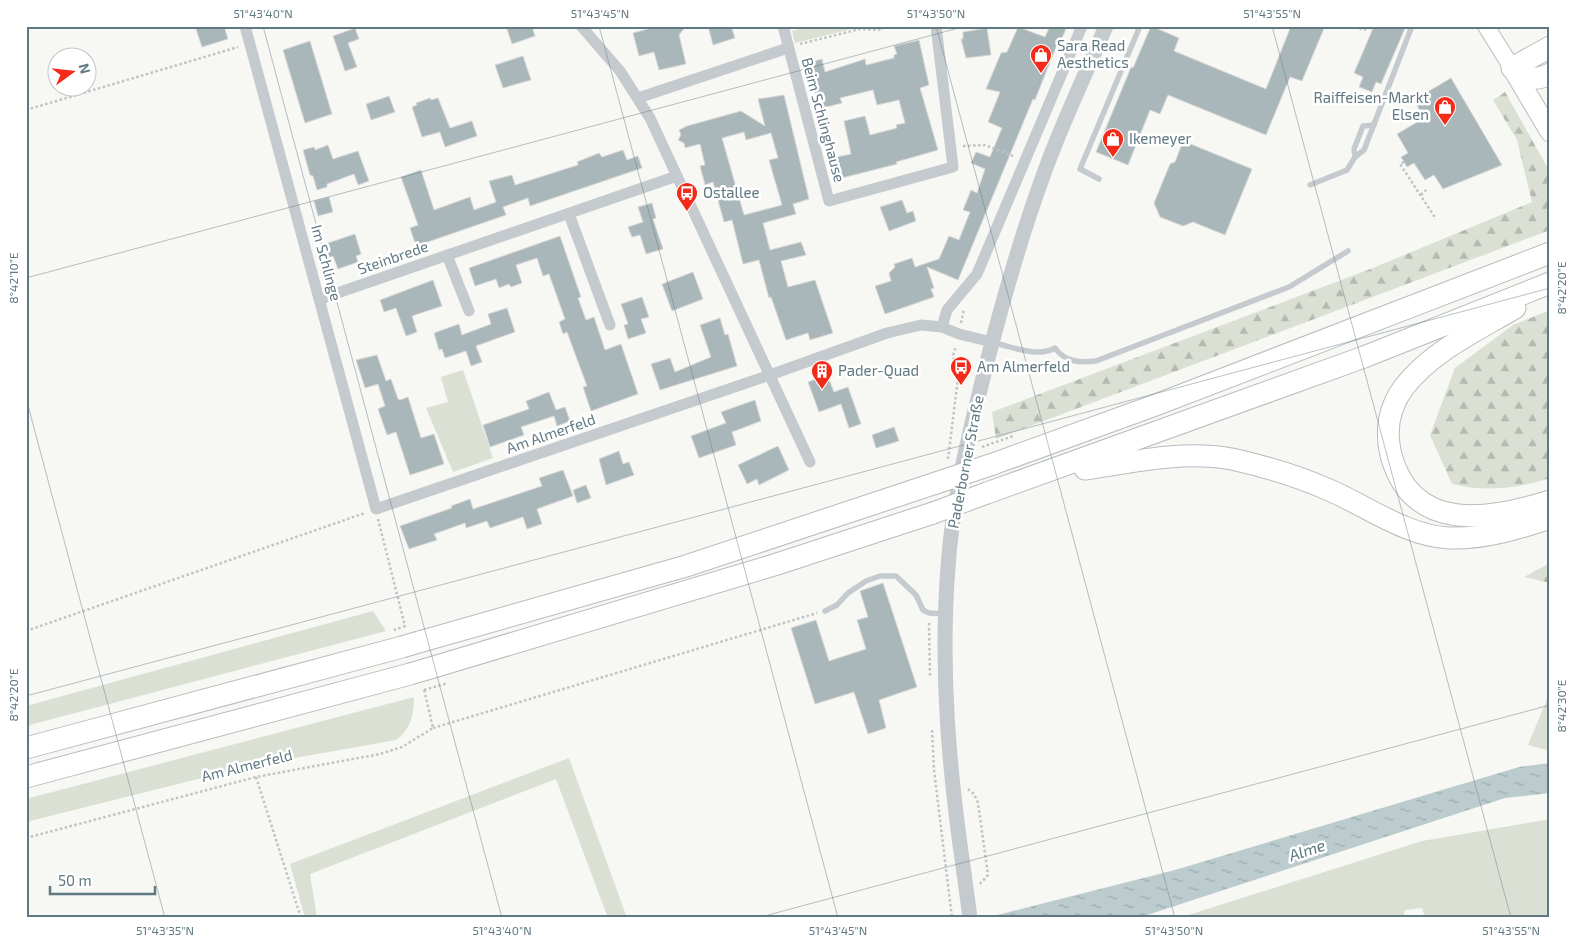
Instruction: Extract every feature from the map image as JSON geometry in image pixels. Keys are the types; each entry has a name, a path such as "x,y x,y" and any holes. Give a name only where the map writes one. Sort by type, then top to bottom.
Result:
{"highway":[{"path":"1550,47 1512,68 1521,75 1534,79 1550,74"},
{"path":"26,748 410,645 686,566 936,483 987,455 1162,402 1550,253"},
{"path":"26,777 421,681 987,494 1364,357 1550,283"},
{"path":"1550,288 1430,360 1413,377 1398,397 1392,408 1388,431 1393,462 1403,483 1416,498 1434,509 1451,515 1480,518 1512,513 1550,501"},
{"path":"1038,476 1174,456 1204,456 1233,460 1302,479 1408,528 1448,538 1493,534 1550,518"}],"main road":[{"path":"1486,26 1550,132"}],"street":[{"name":"Im Schlinge","path":"246,26 376,509"},
{"path":"581,26 620,71 638,98 677,176 810,462"},
{"name":"Beim Schlinghause","path":"783,26 829,201 953,167 936,26"},
{"path":"942,327 947,310 977,274 1082,26"},
{"name":"Paderborner Straße","path":"970,918 946,723 948,565 957,496 992,342 1010,277 1043,175 1106,26"},
{"name":"Beim Schlinghause","path":"638,98 788,48"},
{"name":"Steinbrede","path":"320,299 677,176"},
{"path":"569,214 610,325"},
{"name":"Steinbrede","path":"447,255 469,311"},
{"name":"Am Almerfeld","path":"376,509 770,375 887,333 921,326 942,327 959,334 992,342"}],"lane":[{"path":"1099,179 1080,170 1140,26"},
{"path":"1310,185 1347,170 1355,157 1364,150 1412,26"},
{"path":"1355,157 1354,149 1363,126 1374,125"},
{"path":"992,342 1045,353 1055,348 1061,356 1077,362 1096,361 1289,287 1348,250"},
{"path":"825,611 837,605 848,593 866,581 880,576 896,576 916,595 923,610 929,614 946,614"}],"path":[{"path":"788,48 860,29 878,30 889,26"},
{"path":"1355,26 1362,30 1374,27"},
{"path":"26,110 250,43"},
{"path":"952,147 985,145 1025,161"},
{"path":"1404,162 1400,164 1436,219"},
{"path":"1421,195 1426,190"},
{"name":"Paderborner Straße","path":"950,444 958,378 953,355 959,334"},
{"path":"987,455 1013,436"},
{"path":"26,631 376,509 405,626"},
{"name":"Am Almerfeld","path":"26,838 256,777 380,754 402,747 433,728 825,611"},
{"path":"433,728 421,681 448,683"},
{"path":"256,777 301,918"},
{"path":"952,784 969,789 974,794 978,803 988,875 975,888"},
{"path":"946,875 952,918"}],"green space":[{"path":"800,26 859,27 795,43 792,31 800,29"},
{"path":"1505,92 1550,172 1550,230 996,439 992,412 1373,268 1532,202 1517,140 1493,100"},
{"path":"1550,310 1550,478 1525,485 1489,489 1452,484 1430,435 1455,368 1513,325"},
{"path":"463,370 493,458 453,472 426,408 448,402 441,377"},
{"path":"1550,563 1550,583 1524,577"},
{"path":"373,611 386,631 26,726 26,706"},
{"path":"1550,692 1550,751 1528,745"},
{"path":"414,697 411,721 396,740 250,766 26,822 26,799"},
{"path":"569,758 627,918 608,918 556,779 310,874 317,918 305,918 290,864"},
{"path":"1550,819 1550,918 1425,918 1422,908 1405,910 1403,918 1179,918 1422,841"}],"water":[{"name":"Alme","path":"1550,763 1550,793 1505,798 1138,918 985,918 1175,870 1519,767"}],"building":[{"path":"195,26 224,26 228,39 202,47"},
{"path":"506,26 532,26 535,36 512,44"},
{"path":"659,26 686,26 679,35 686,64 659,70 654,52 639,56 633,33"},
{"path":"708,26 731,26 735,38 713,45"},
{"path":"1050,26 1067,26 1060,43 1058,42 1035,100 1033,99 958,280 927,267 934,288 931,289 934,297 885,314 875,286 891,281 889,273 895,267 894,264 912,258 915,267 939,259 949,236 959,240 970,212 963,210 971,190 977,193 985,169 971,163 976,152 990,157 1002,128 988,122 1000,92 986,89 1001,53 1007,52 1018,27 1045,37"},
{"path":"1151,26 1179,38 1174,51 1266,89 1291,26 1325,26 1302,81 1290,77 1266,135 1168,95 1160,114 1150,110 1128,165 1096,152 1131,67 1133,68"},
{"path":"1374,26 1406,26 1381,84 1376,82 1372,92 1359,87 1363,77 1354,73"},
{"path":"355,28 359,39 348,43 357,67 345,71 333,36"},
{"path":"987,28 991,55 966,58 961,39 963,39 963,32"},
{"path":"919,40 929,85 920,88 938,150 896,162 897,164 838,179 832,158 851,154 844,121 865,116 870,135 897,128 896,125 905,123 899,100 877,105 873,90 840,98 842,103 819,109 811,76 807,77 803,64 822,59 825,72 865,59 866,65 894,58 894,55 897,54 894,46"},
{"path":"310,41 332,114 305,123 283,50"},
{"path":"523,56 531,80 503,88 495,65"},
{"name":"Raiffeisen-Markt Elsen","path":"1451,78 1502,165 1443,189 1434,175 1425,180 1414,163 1407,167 1401,157 1408,153 1397,134 1424,118 1414,100"},
{"path":"784,95 809,199 793,204 796,214 763,223 770,250 801,242 806,255 781,261 788,287 815,280 833,333 810,340 808,333 786,340 771,297 769,298 759,260 743,264 732,220 724,222 713,182 705,185 700,166 705,165 700,144 685,148 684,143 678,140 681,135 679,130 687,126 741,111 765,126 758,99","holes":["744,132 746,140 771,133 778,158 769,160 782,205 744,215 722,138"]},
{"path":"389,96 395,112 371,120 366,104"},
{"path":"430,98 431,100 438,98 450,128 472,121 477,136 445,147 440,132 422,137 412,107 417,105 416,103"},
{"path":"1183,141 1252,169 1225,235 1193,222 1183,226 1160,217 1154,203 1170,164 1175,162"},
{"path":"328,145 333,159 358,151 369,181 358,185 354,174 327,184 327,187 317,190 313,176 310,175 303,150 314,147 315,150"},
{"path":"623,150 627,160 638,156 642,168 530,206 528,198 503,207 506,215 416,246 410,228 418,225 401,177 421,170 434,210 470,197 474,210 496,202 489,181 512,175 515,185 578,165 577,162 599,153 602,157"},
{"path":"329,197 333,212 318,216 314,201"},
{"path":"902,200 907,213 913,211 916,221 889,231 880,207"},
{"path":"652,203 656,218 653,219 663,249 646,254 640,235 632,237 628,227 643,222 638,207"},
{"path":"355,234 361,254 356,256 358,262 338,269 333,256 329,258 325,244"},
{"path":"560,236 581,297 578,298 586,320 594,317 605,350 621,344 638,394 591,411 583,387 587,386 567,332 563,334 559,322 565,319 549,274 543,276 537,258 516,265 522,283 511,287 509,284 499,288 496,279 475,286 469,268"},
{"path":"693,272 703,299 672,311 662,284"},
{"path":"433,280 442,306 412,316 417,332 406,336 396,308 384,312 380,300"},
{"path":"642,297 649,317 641,319 646,333 628,339 624,325 628,324 621,304"},
{"path":"507,308 515,332 476,346 482,362 471,366 466,351 445,358 442,349 439,350 434,333 459,324 462,335 491,324 488,314"},
{"path":"720,318 725,335 728,334 737,366 660,390 651,364 670,358 675,372 711,357 700,325"},
{"path":"377,355 386,381 391,379 398,399 408,397 421,438 434,434 444,464 410,475 396,432 387,435 378,409 385,406 378,384 365,388 356,360"},
{"path":"827,375 834,392 848,387 861,424 849,428 841,404 819,412 808,382"},
{"path":"549,392 556,410 565,407 570,421 557,426 554,416 521,427 524,435 490,447 483,425 529,409 526,401"},
{"path":"755,400 761,421 732,432 736,445 699,458 691,436 726,423 721,412"},
{"path":"894,427 899,441 876,448 872,435"},
{"path":"778,446 789,470 759,485 757,479 747,484 738,465"},
{"path":"619,451 623,464 629,462 634,475 606,485 599,459"},
{"path":"563,470 573,496 537,509 542,524 527,529 523,517 490,528 487,521 466,528 465,523 434,534 437,540 409,549 400,526 452,508 451,506 470,499 473,509 542,486 539,478"},
{"path":"586,485 591,498 577,503 573,490"},
{"path":"883,583 917,687 879,700 886,728 868,734 854,692 815,704 791,628 816,620 829,661 866,649 857,620 868,617 860,591"}],"place":[{"name":"Sara Read Aesthetics","path":"1041,74"},
{"name":"Raiffeisen-Markt Elsen","path":"1445,126"},
{"name":"Ikemeyer","path":"1113,158"},
{"name":"Ostallee","path":"687,212"},
{"name":"Am Almerfeld","path":"961,386"},
{"name":"Pader-Quad","path":"822,390"}]}
